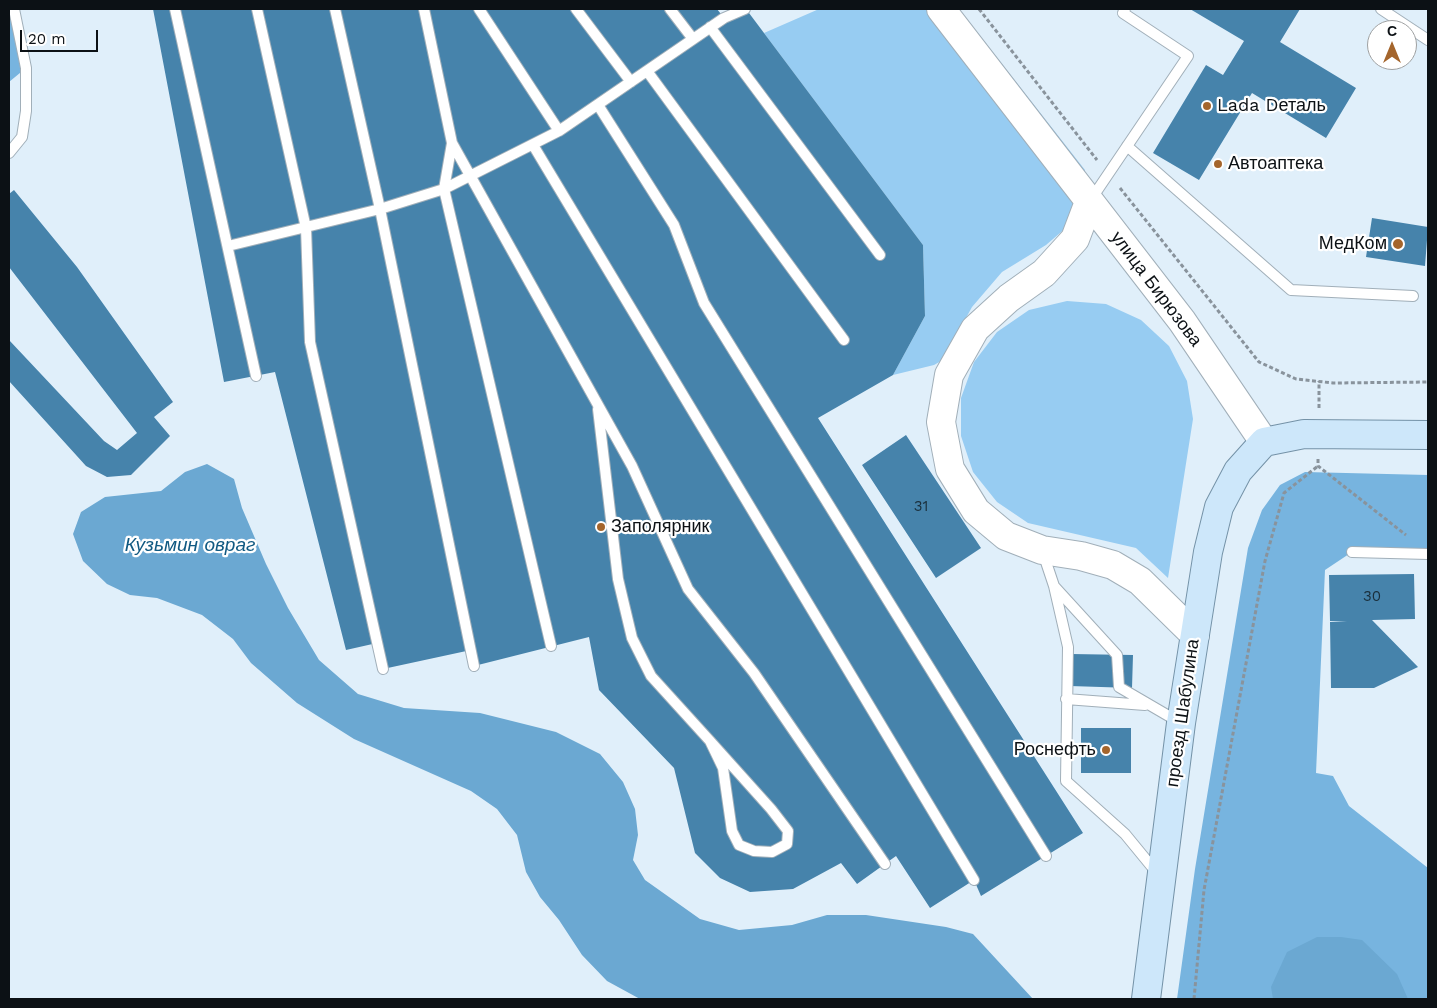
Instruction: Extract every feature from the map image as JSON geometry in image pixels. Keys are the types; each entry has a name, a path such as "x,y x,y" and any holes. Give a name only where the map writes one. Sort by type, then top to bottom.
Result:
{"main road":[{"name":"улица Бирюзова","path":"941,9 1182,321 1264,442"},
{"path":"1090,202 1075,239 1044,273 1009,298 975,329 949,375 942,422 950,469 976,511 1006,536 1042,550 1081,556 1113,565 1140,581 1195,635"},
{"path":"1264,442 1304,434 1428,435"},
{"name":"проезд Шабулина","path":"1146,999 1181,723 1208,552 1219,507 1238,471 1264,442"}],"lane":[{"path":"9,153 22,137 26,111 26,68 14,9"},
{"path":"175,9 256,376"},
{"path":"257,9 306,228 310,342 383,670"},
{"path":"335,9 380,209 474,666"},
{"path":"424,9 452,143 632,466 688,589 754,673 885,864"},
{"path":"479,9 559,132"},
{"path":"576,9 631,82"},
{"path":"670,9 693,39"},
{"path":"228,246 380,209 444,189 559,132 710,27 724,18 745,9"},
{"path":"1090,202 1188,56 1122,13 1125,9"},
{"path":"1381,9 1428,40"},
{"path":"710,27 880,255"},
{"path":"647,70 844,340"},
{"path":"598,105 674,225 704,303 1046,856"},
{"path":"452,143 444,189 551,646"},
{"path":"533,145 974,880"},
{"path":"1127,146 1291,290 1413,296"},
{"path":"597,403 618,579 632,638 651,676 710,741 782,824 788,832 787,844 772,852 754,851 739,845 732,832 722,768 710,741"},
{"path":"1042,550 1054,586 1068,647 1066,781 1125,834 1161,877"},
{"path":"1352,552 1428,554"},
{"path":"1054,586 1117,655 1118,687 1181,723"},
{"path":"1066,699 1149,705"}],"path":[{"path":"1259,362 1296,379 1428,382"},
{"path":"1318,466 1319,381"},
{"path":"1318,466 1412,540"},
{"path":"1194,999 1204,890 1265,560 1284,493 1318,466"}],"shaded area":[{"path":"9,9 14,9 26,68 9,82"},
{"path":"819,9 959,9 1085,170 1085,199 1074,221 1046,245 1002,272 972,307 955,338 950,356 934,365 893,375 925,316 923,245 764,33"},
{"path":"1067,301 1106,304 1141,320 1169,346 1187,381 1193,419 1168,578 1136,548 1028,523 997,502 973,472 961,436 961,398 974,362 997,332 1029,310"},
{"path":"1305,472 1428,475 1428,554 1352,552 1325,570 1316,773 1333,776 1349,806 1428,868 1428,999 1177,999 1195,869 1248,548 1262,510 1280,485"}],"water":[{"name":"Кузьмин овраг","path":"207,464 234,479 242,508 266,564 288,608 319,660 358,694 404,708 480,713 556,732 600,754 623,782 635,809 638,835 633,860 645,880 700,919 739,930 792,925 827,915 866,915 946,927 973,934 1033,999 640,999 607,981 582,955 559,920 540,897 526,872 517,835 497,809 471,791 354,739 297,703 251,663 233,639 202,615 157,598 130,595 107,584 83,561 73,534 81,512 105,497 161,491 185,472"},
{"path":"1317,937 1341,937 1362,940 1397,974 1408,999 1273,999 1271,987 1287,952"}],"building":[{"name":"Заполярник","path":"153,9 717,9 724,18 746,9 923,245 925,316 893,375 818,418 1083,833 981,896 974,880 930,908 896,856 857,884 841,863 793,889 750,892 720,878 695,853 674,768 599,690 589,637 474,666 471,650 383,669 377,643 346,650 275,372 224,382"},
{"path":"1190,9 1300,9 1280,42 1356,88 1326,138 1252,93 1199,180 1153,153 1206,65 1223,75 1244,41"},
{"path":"14,190 77,267 173,402 154,417 170,436 131,475 107,477 86,466 9,381 9,340 104,441 117,450 137,433 9,267 9,194"},
{"path":"1372,218 1428,227 1425,266 1366,257"},
{"path":"906,435 981,548 936,578 862,465"},
{"path":"1414,574 1415,619 1372,620 1418,667 1374,688 1331,688 1330,622 1347,621 1330,621 1329,575"},
{"path":"1071,654 1133,655 1132,688 1070,686"},
{"name":"Роснефть","path":"1081,728 1131,728 1131,773 1081,773"}],"place":[{"name":"Lada Dеталь","path":"1207,106"},
{"name":"Автоаптека","path":"1218,164"},
{"name":"МедКом","path":"1398,244"},
{"name":"Заполярник","path":"601,527"},
{"name":"Роснефть","path":"1106,750"}]}
